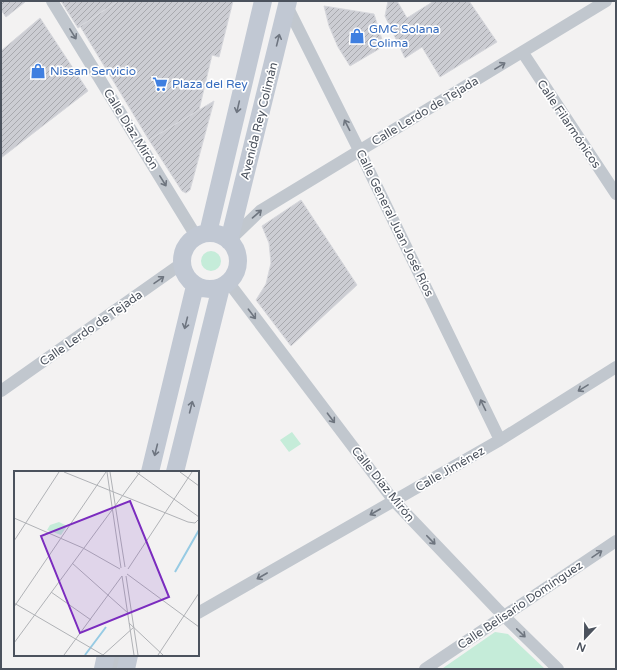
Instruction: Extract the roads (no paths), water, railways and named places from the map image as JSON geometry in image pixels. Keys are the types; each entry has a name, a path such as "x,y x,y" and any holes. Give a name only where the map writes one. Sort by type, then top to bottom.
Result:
{"main road":[{"name":"Avenida Rey Colimán","path":"202,234 262,1"},
{"name":"Avenida Rey Colimán","path":"229,241 287,3"},
{"path":"175,471 225,285 235,273 238,264 236,252 229,241 219,235 202,234 184,248 182,264 186,276 195,286 204,289 225,285"},
{"path":"150,471 195,286"},
{"path":"104,669 106,656"},
{"path":"126,669 129,656"}],"street":[{"name":"Calle Díaz Mirón","path":"52,1 202,234"},
{"name":"Calle Lerdo de Tejada","path":"229,241 260,211 606,1"},
{"name":"Calle General Juan José Ríos","path":"287,3 500,440"},
{"name":"Calle Filarmónicos","path":"522,53 616,194"},
{"name":"Calle Lerdo de Tejada","path":"1,391 182,264"},
{"name":"Calle Díaz Mirón","path":"225,285 394,501 504,616 558,669"},
{"name":"Calle Jiménez","path":"199,612 500,440 616,367"},
{"name":"Calle Belisario Domínguez","path":"425,669 616,541"},
{"path":"104,669 124,656"}],"place":[{"name":"GMC Solana Colima","path":"357,36"},
{"name":"Nissan Servicio","path":"38,71"},
{"name":"Plaza del Rey","path":"160,84"}]}
